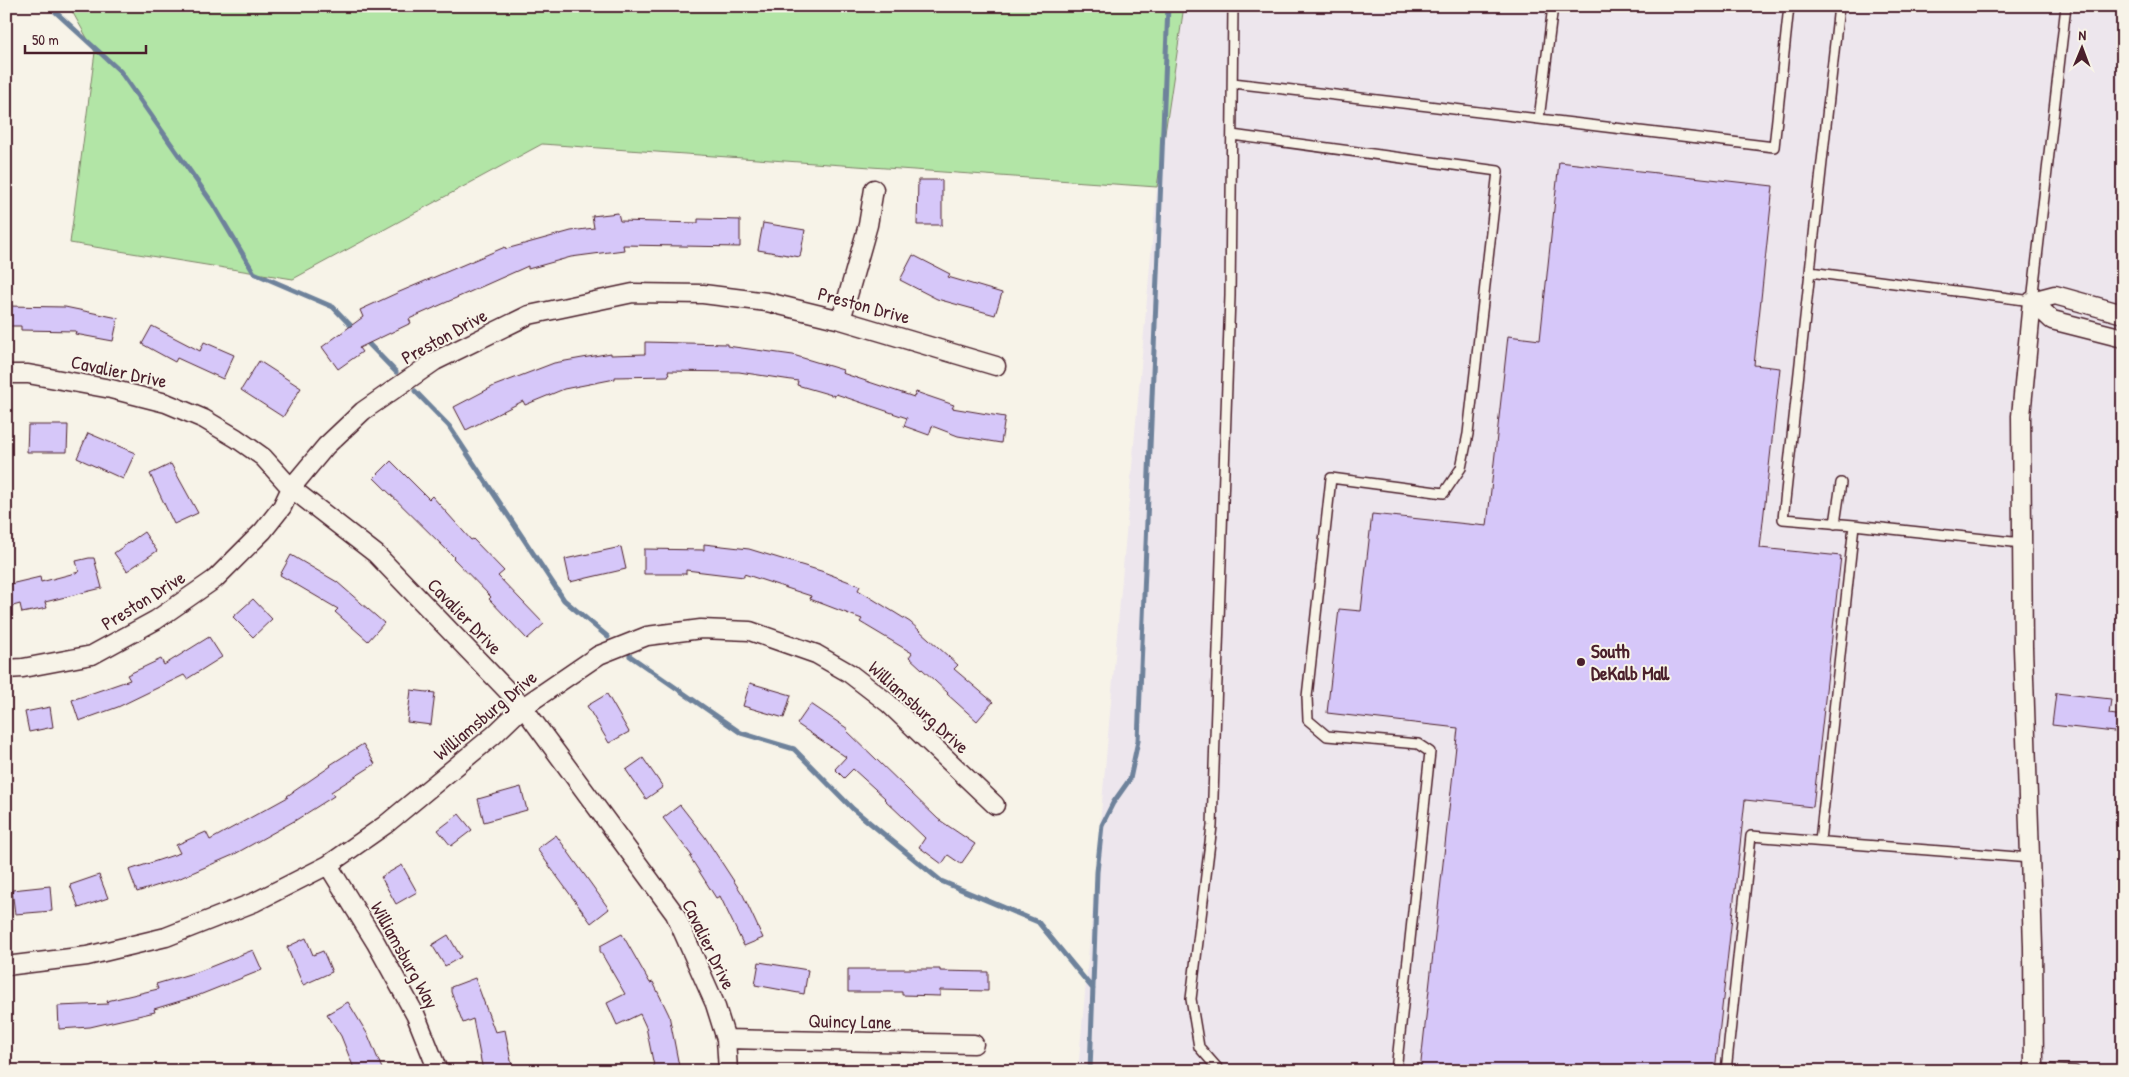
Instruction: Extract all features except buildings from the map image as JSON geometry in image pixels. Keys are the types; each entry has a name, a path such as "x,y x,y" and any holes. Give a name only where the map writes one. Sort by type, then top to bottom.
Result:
{"street":[{"path":"841,320 868,225 874,189"},
{"name":"Preston Drive","path":"6,668 23,668 92,655 156,620 215,579 263,531 282,507 291,488 326,446 363,411 435,360 529,315 634,293 703,294 767,302 841,320 996,366"},
{"path":"2032,301 2055,295 2123,314"},
{"path":"2032,301 2052,320 2123,338"},
{"path":"2032,301 2021,416 2024,705 2034,946 2034,1070"},
{"name":"Cavalier Drive","path":"6,374 28,374 74,382 166,403 204,419 236,438 263,458 291,488 376,554 523,707 674,914 715,1004 726,1040 728,1071"},
{"name":"Williamsburg Drive","path":"6,966 87,956 166,937 255,902 328,864 385,825 494,735 523,707 599,655 642,637 701,629 750,631 816,654 849,673 888,703 995,805"},
{"name":"Williamsburg Way","path":"328,864 376,943 416,1016 438,1071"},
{"name":"Quincy Lane","path":"726,1040 974,1044"}],"lane":[{"path":"1220,1071 1199,1047 1191,999 1213,816 1222,567 1232,136 1233,6"},
{"path":"1539,119 1553,6"},
{"path":"1233,83 1774,147 1789,6"},
{"path":"1839,6 1783,519 2022,543"},
{"path":"1810,272 2032,301 2066,6"},
{"path":"1232,136 1498,171 1468,434 1461,468 1444,493 1331,478 1306,697 1308,720 1328,736 1418,744 1430,752 1396,1071"},
{"path":"1835,524 1841,483"},
{"path":"1820,841 1854,525"},
{"path":"1726,1071 1751,836 2030,858"},
{"path":"2034,1070 2075,1071"}],"shaded area":[{"path":"1184,6 2123,6 2123,1071 1078,1071 1157,187"}],"green space":[{"path":"69,6 1184,6 1157,187 542,144 293,279 70,243 95,52"}],"waterway":[{"path":"49,6 120,71 213,204 254,273 333,307 355,330"},
{"path":"1090,1071 1097,872 1102,825 1113,803 1130,779 1138,741 1168,6"},
{"path":"365,340 396,372"},
{"path":"415,391 449,426 564,600 608,637"},
{"path":"630,656 741,733 794,749 853,809 941,881 1038,922 1093,989"}],"place":[{"name":"South DeKalb Mall","path":"1581,662"}]}
